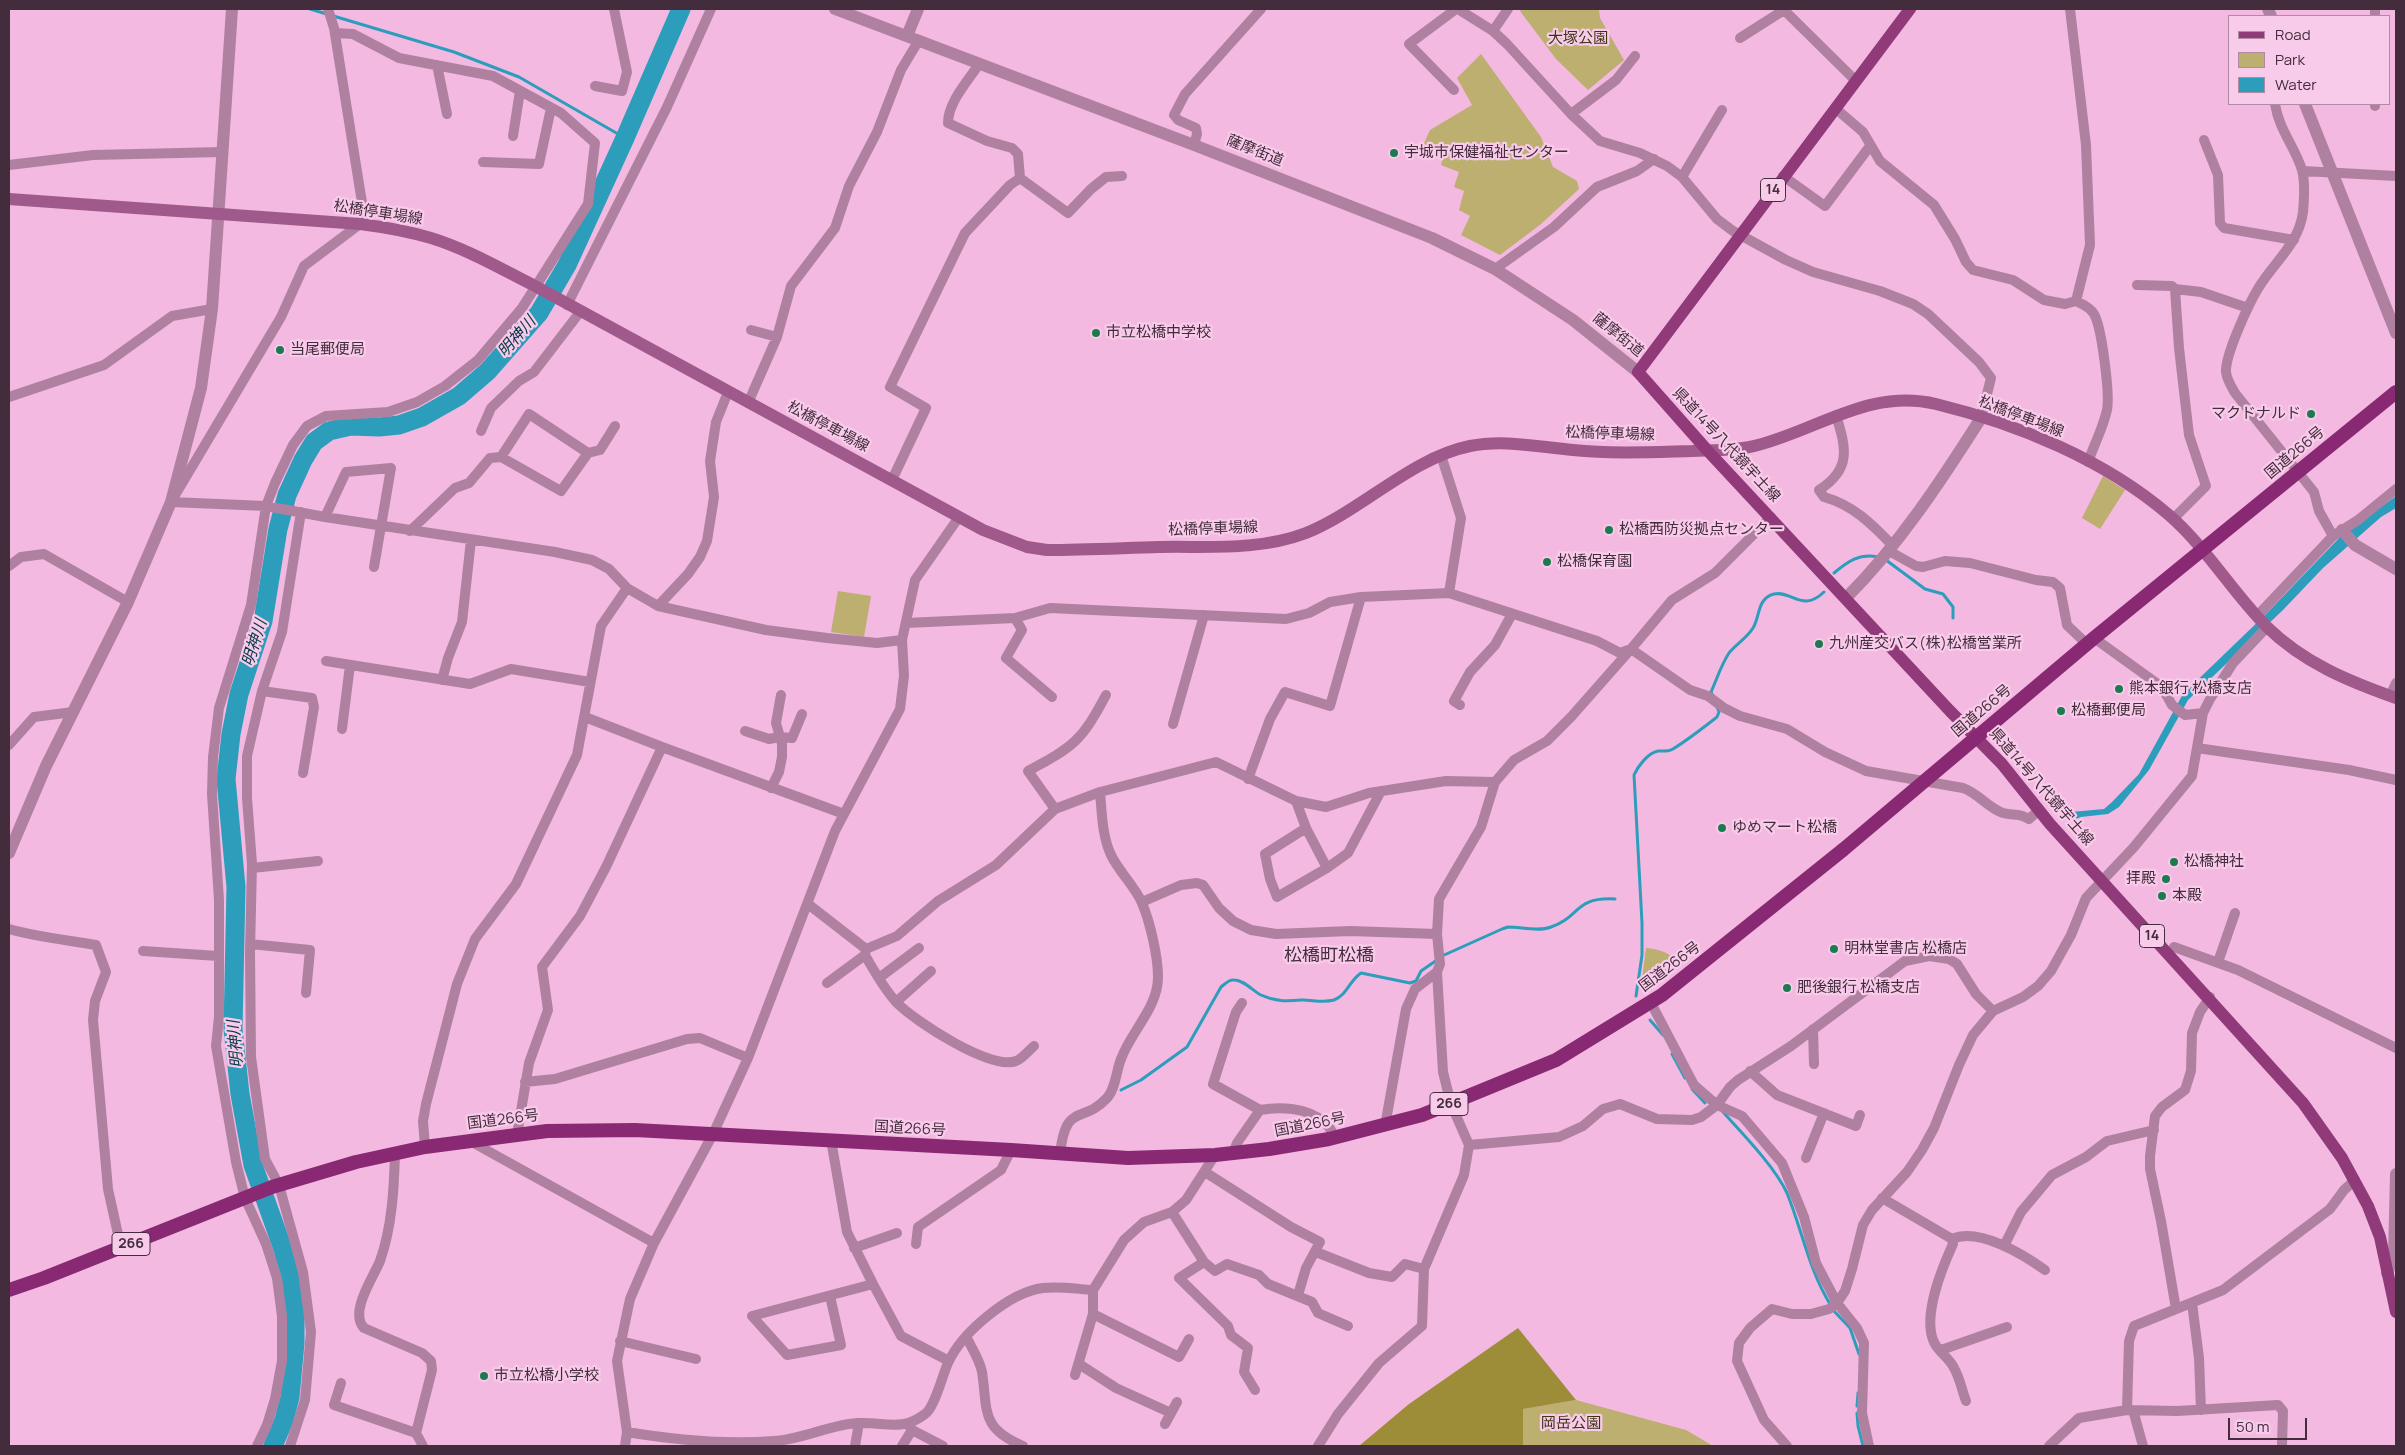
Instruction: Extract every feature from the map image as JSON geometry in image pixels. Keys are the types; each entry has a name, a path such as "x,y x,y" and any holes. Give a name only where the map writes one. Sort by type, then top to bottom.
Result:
{"highway":[{"name":"国道266号","path":"9,1290 121,1248 276,1186 356,1162 425,1147 470,1140 547,1131 635,1130 1128,1158 1215,1155 1335,1137 1385,1126 1451,1104 1556,1060 1651,1003 1694,971 2090,641 2396,392"}],"main road":[{"name":"14","path":"1638,372 1910,9"},
{"name":"松橋停車場線","path":"9,199 360,224 399,230 432,238 472,255 538,288 748,403 1007,541 1047,550 1252,546 1308,532 1346,512 1399,478 1441,455 1466,446 1497,442 1614,453 1706,450 1758,445 1865,405 1890,400 1912,400 1935,404 2028,434 2088,462 2135,488 2173,518 2203,550 2262,622 2310,662 2335,675 2393,697"},
{"name":"県道14号八代鏡宇土線","path":"1638,372 1706,450 2002,764 2039,810 2101,880 2210,997 2303,1103 2333,1144 2355,1180 2380,1237 2396,1312"}],"street":[{"path":"171,502 201,388 212,309 232,9"},
{"path":"9,853 46,766 128,602 171,502 281,317 304,266 360,224 364,215 335,30 328,9"},
{"path":"595,86 622,91 627,72 614,9"},
{"path":"563,302 667,107 711,9"},
{"name":"薩摩街道","path":"835,9 1194,144 1432,238 1496,269 1572,320 1638,372"},
{"path":"748,403 778,337 791,286 835,228 849,186 877,132 913,38 918,9"},
{"path":"1194,144 1197,134 1196,128 1178,120 1174,115 1175,109 1185,94 1261,9"},
{"path":"1454,90 1409,44 1457,9 1493,31 1571,114 1607,145 1632,150 1654,159 1682,177 1717,219 1741,235 1801,268 1880,291 1913,304 1928,314 1978,362 1991,378 1980,418 1959,453 1887,554 1846,598"},
{"path":"1493,31 1508,9"},
{"path":"1740,38 1783,9 1856,81"},
{"path":"2070,9 2086,145 2090,245 2076,300"},
{"path":"256,1446 267,1425 275,1399 282,1361 282,1316 277,1278 236,1162 216,1046 219,1016 219,900 212,794 213,758 218,708 251,605 268,506 274,483 293,445 307,426 326,416 388,412 417,402 445,386 478,360 538,288 588,204 595,143 561,113 493,76 399,58 353,34 335,30"},
{"path":"1571,114 1616,80 1635,56"},
{"path":"979,64 957,97 948,115 948,123 987,141 1012,148 1018,154 1020,178 1068,213 1091,188 1106,177 1122,176"},
{"path":"437,65 447,114"},
{"path":"512,136 520,91"},
{"path":"2275,105 2282,131 2302,171 2303,211 2294,240 2260,286 2248,308 2228,358 2226,371 2228,382 2314,492 2319,511 2340,533 2355,545 2396,569"},
{"path":"2305,105 2396,333"},
{"path":"483,162 539,164 551,108"},
{"path":"1835,108 1863,132 1880,161 1934,206 1955,239 1966,262 1973,270 2013,280 2044,300 2065,304 2076,300"},
{"path":"1682,177 1722,110"},
{"path":"2204,140 2218,175 2220,223 2224,228 2294,240"},
{"path":"1783,176 1825,206 1870,146"},
{"path":"9,165 93,155 222,152"},
{"path":"1496,269 1554,227 1597,187 1637,171 1654,159"},
{"path":"2302,171 2396,176"},
{"path":"892,480 926,408 890,387 965,233 1010,185 1020,178"},
{"path":"2138,285 2172,286 2175,289 2201,292 2248,308"},
{"path":"2173,518 2206,486 2189,435 2179,348 2175,289"},
{"path":"2076,300 2094,314 2098,323 2108,398 2106,411 2088,462"},
{"path":"9,397 104,364 172,316 212,309"},
{"path":"481,431 492,408 519,381 534,372 580,312"},
{"path":"751,330 778,337"},
{"path":"658,606 688,574 700,557 707,541 714,497 710,462 716,422 728,392"},
{"path":"501,457 529,414 588,453"},
{"path":"1836,415 1845,449 1838,474 1832,482 1819,490 1824,497 1836,499 1850,506 1870,523 1887,554 1916,566 1924,567 1945,561 1970,562 2036,580 2054,582 2060,588 2067,625 2162,687 2172,705 2185,715 2203,713"},
{"path":"410,531 455,488 468,483 490,458 501,457 561,491 588,453 600,450 615,426"},
{"path":"1441,455 1461,518 1450,593"},
{"path":"325,518 346,472 391,468 374,567"},
{"path":"1787,1446 1764,1420 1745,1380 1737,1360 1739,1343 1750,1328 1772,1309 1792,1314 1811,1314 1829,1310 1837,1303 1845,1291 1863,1225 1872,1210 1907,1172 1922,1150 1945,1104 1959,1065 1970,1043 1993,1011 2023,997 2038,986 2051,971 2071,935 2083,903 2101,880 2134,847 2192,776 2203,713 2217,686 2262,622 2340,533 2396,489"},
{"path":"171,502 268,506 325,518 592,560 609,569 627,588 658,606 766,630 809,636 877,644 902,640"},
{"path":"290,1446 305,1400 311,1332 303,1272 276,1186 265,1159 251,1057 250,944 252,868 247,798 247,756 262,691 282,632 297,511"},
{"path":"625,1446 627,1432 617,1361 630,1299 654,1243 713,1134 748,1058 835,832 900,709 904,676 902,640 915,580 959,516"},
{"path":"1318,1446 1338,1414 1379,1363 1422,1326 1424,1269 1464,1175 1469,1145 1451,1104 1443,1072 1437,934 1439,899 1481,827 1495,782 1514,760 1547,740 1631,649 1672,600 1715,573 1771,517"},
{"path":"442,680 462,622 471,540"},
{"path":"9,566 21,557 44,554 128,602"},
{"path":"425,1147 423,1121 426,1104 456,984 475,939 516,884 577,755 601,626 627,588"},
{"path":"906,623 1015,618 1050,608 1286,620 1309,613 1330,602 1361,597 1450,593 1597,641 1620,653 1631,649"},
{"path":"1248,779 1270,719 1285,692 1330,706 1361,597"},
{"path":"1460,705 1454,701 1470,672 1495,645 1512,614"},
{"path":"1173,724 1204,615"},
{"path":"1015,618 1022,630 1006,658 1052,697"},
{"path":"1631,649 1690,690 1708,696 1717,704 1740,716 1787,729 1825,752 1866,770 1925,780 1968,790 2003,813 2021,813 2029,818 2039,810"},
{"path":"326,661 470,684 511,669 590,682"},
{"path":"342,729 350,665"},
{"path":"2393,697 2396,683"},
{"path":"262,691 312,698 314,707 303,773"},
{"path":"771,788 779,772 782,757 782,744 776,723 781,695"},
{"path":"1055,809 1028,771 1066,751 1079,740 1090,725 1106,695"},
{"path":"9,745 34,717 73,712"},
{"path":"745,731 769,739 779,736 792,738 802,714"},
{"path":"585,717 844,814"},
{"path":"517,1135 529,1063 548,1010 542,967 580,916 606,867 662,747"},
{"path":"2197,748 2349,770 2396,780"},
{"path":"827,983 866,952 897,936 938,901 996,865 1055,809 1100,792 1216,762 1296,801 1326,807 1381,791 1446,781 1495,782"},
{"path":"1306,828 1265,854 1270,879 1277,897 1327,868 1348,853 1369,818 1381,791"},
{"path":"1060,1154 1066,1125 1077,1115 1098,1106 1108,1097 1129,1041 1150,1009 1158,977 1154,949 1142,902 1112,856 1104,837 1100,792"},
{"path":"1296,801 1306,828 1327,868"},
{"path":"252,868 318,861"},
{"path":"1142,902 1181,884 1197,883 1202,885 1219,908 1233,921 1251,930 1276,934 1350,931 1437,934"},
{"path":"808,904 866,952 879,978 896,1002 916,1019 972,1052 1003,1063 1016,1061 1034,1046"},
{"path":"2218,962 2235,913"},
{"path":"9,929 30,935 55,937 96,945 106,972 95,1001 93,1020 108,1189 121,1248"},
{"path":"250,944 310,950 306,993"},
{"path":"2174,947 2218,962 2294,996 2396,1048"},
{"path":"879,978 919,948"},
{"path":"143,951 218,956"},
{"path":"1469,1145 1559,1138 1583,1126 1603,1109 1620,1104 1650,1117 1682,1120 1701,1117 1717,1105 1730,1087 1791,1046 1897,965 1905,961 1929,956 1949,959 1956,964 1976,994 1993,1011"},
{"path":"1385,1126 1406,1009 1415,989 1438,968"},
{"path":"896,1002 931,971"},
{"path":"2176,1309 2150,1169 2154,1130 2158,1111 2185,1090 2191,1071 2192,1033 2197,1017 2210,997"},
{"path":"1242,1003 1236,1012 1213,1084 1260,1110 1278,1107 1323,1121 1335,1137"},
{"path":"1651,1003 1694,1085 1717,1105 1742,1116 1782,1163 1804,1217 1816,1263 1837,1303 1857,1328 1864,1343 1862,1413 1869,1446"},
{"path":"1812,1029 1814,1064"},
{"path":"525,1082 555,1079 687,1039 700,1038 748,1058"},
{"path":"1750,1072 1774,1093 1824,1113 1855,1130 1860,1115"},
{"path":"1233,1153 1237,1143 1260,1110"},
{"path":"1806,1158 1824,1113"},
{"path":"2004,1246 2021,1212 2052,1175 2086,1157 2107,1141 2154,1130"},
{"path":"470,1140 654,1243"},
{"path":"831,1140 847,1232 873,1284 901,1336 949,1361"},
{"path":"916,1244 918,1227 1002,1170 1011,1150"},
{"path":"395,1153 389,1225 380,1260 358,1313 359,1323 364,1328 422,1353 431,1361 432,1370 416,1433 423,1446"},
{"path":"1075,1375 1093,1314 1093,1290 1124,1240 1144,1222 1172,1212 1186,1200 1215,1155"},
{"path":"1205,1172 1291,1227 1320,1242 1306,1268 1298,1295"},
{"path":"2387,1272 2394,1257 2396,1174"},
{"path":"2143,1446 2130,1410 2129,1341 2131,1330 2134,1326 2223,1290 2330,1209 2344,1190 2355,1180"},
{"path":"1882,1198 1952,1239"},
{"path":"1172,1212 1204,1262 1215,1271 1227,1264 1258,1275 1268,1284 1312,1302 1318,1313 1348,1326"},
{"path":"854,1248 897,1233"},
{"path":"1952,1239 1960,1236 1970,1237 2004,1246 2045,1270"},
{"path":"1952,1239 1933,1299 1932,1329 1935,1344 1954,1368 1966,1401"},
{"path":"1316,1252 1377,1275 1392,1277 1405,1264 1424,1269"},
{"path":"1204,1262 1179,1278 1228,1326 1231,1335 1248,1348 1244,1372 1255,1390"},
{"path":"830,1296 841,1345 787,1355 752,1316 873,1284"},
{"path":"902,1446 910,1427 927,1413 949,1361 973,1327 1004,1304 1032,1291 1043,1288 1093,1290"},
{"path":"2192,1303 2199,1358 2201,1410"},
{"path":"1093,1314 1178,1357 1189,1339"},
{"path":"1941,1350 2007,1326"},
{"path":"966,1336 982,1370 985,1407 992,1426 1008,1440 1023,1446"},
{"path":"620,1341 696,1359"},
{"path":"1079,1364 1116,1388 1171,1413"},
{"path":"341,1383 334,1405 416,1433"},
{"path":"1165,1424 1177,1402"},
{"path":"2049,1446 2079,1418 2130,1410 2201,1410 2278,1405 2284,1411 2282,1446"},
{"path":"627,1432 705,1443 776,1441 831,1427 859,1423 910,1427 943,1446"},
{"path":"855,1446 859,1423"}],"green space":[{"name":"大塚公園","path":"1522,9 1599,9 1600,18 1624,60 1588,90 1556,59 1520,11"},
{"path":"1481,54 1541,137 1553,167 1577,181 1579,189 1541,224 1500,255 1461,235 1470,216 1459,210 1464,191 1454,187 1459,172 1441,165 1443,158 1421,150 1430,130 1472,105 1457,78"},
{"path":"2103,476 2125,490 2100,529 2082,518"},
{"path":"838,591 871,596 864,637 831,632"},
{"path":"1646,948 1659,950 1670,955 1677,960 1674,963 1678,968 1644,992 1641,986"},
{"name":"岡岳公園","path":"1576,1400 1686,1430 1713,1446 1523,1446 1523,1409"}],"shaded area":[{"path":"1518,1328 1576,1400 1523,1409 1523,1446 1359,1446 1409,1404"}],"water":[{"path":"2396,496 2396,508 2381,517 2323,568 2283,610 2188,700 2149,770 2119,807 2108,814 2081,817 2068,822 2071,812 2104,809 2112,802 2139,774 2183,694 2268,612 2340,537"}],"waterway":[{"path":"310,9 454,52 519,77 625,138"},
{"name":"明神川","path":"273,1446 284,1420 290,1397 295,1343 295,1317 292,1288 283,1249 253,1165 240,1094 233,1029 236,887 226,779 231,734 239,694 263,621 278,529 287,495 303,460 314,442 329,431 351,426 379,427 399,425 422,417 459,396 488,371 539,313 567,265 681,9"},
{"path":"1834,573 1859,557 1878,557"},
{"path":"1886,560 1925,589 1943,594 1953,607 1953,618"},
{"path":"1712,694 1711,692 1726,658 1753,628 1765,599 1774,594 1780,594 1809,601 1824,592"},
{"path":"1636,996 1642,955 1642,923 1634,775 1651,754 1673,749 1717,717 1719,712 1717,707"},
{"path":"1442,956 1508,927 1536,929 1551,927 1561,923 1584,904 1601,899 1615,899"},
{"path":"1121,1090 1141,1080 1187,1047 1221,987 1230,980 1238,980 1261,995 1272,999 1326,1001 1339,997 1361,973 1410,983 1416,981 1421,971 1437,960"},
{"path":"1650,1020 1663,1035"},
{"path":"1672,1054 1685,1078"},
{"path":"1692,1089 1705,1103"},
{"path":"1723,1112 1758,1151 1782,1183 1817,1278 1830,1304"},
{"path":"1834,1311 1850,1328 1859,1354"},
{"path":"1857,1406 1858,1393"},
{"path":"1857,1413 1863,1446"}],"place":[{"name":"宇城市保健福祉センター","path":"1394,153"},
{"name":"市立松橋中学校","path":"1096,333"},
{"name":"当尾郵便局","path":"280,350"},
{"name":"マクドナルド","path":"2311,414"},
{"name":"松橋西防災拠点センター","path":"1609,530"},
{"name":"松橋保育園","path":"1547,562"},
{"name":"九州産交バス(株)松橋営業所","path":"1819,644"},
{"name":"熊本銀行 松橋支店","path":"2119,689"},
{"name":"松橋郵便局","path":"2061,711"},
{"name":"ゆめマート松橋","path":"1722,828"},
{"name":"松橋神社","path":"2174,862"},
{"name":"拝殿","path":"2166,879"},
{"name":"本殿","path":"2162,896"},
{"name":"明林堂書店 松橋店","path":"1834,949"},
{"name":"肥後銀行 松橋支店","path":"1787,988"},
{"name":"市立松橋小学校","path":"484,1376"}],"district":[{"name":"松橋町松橋","path":"1329,956"}]}
